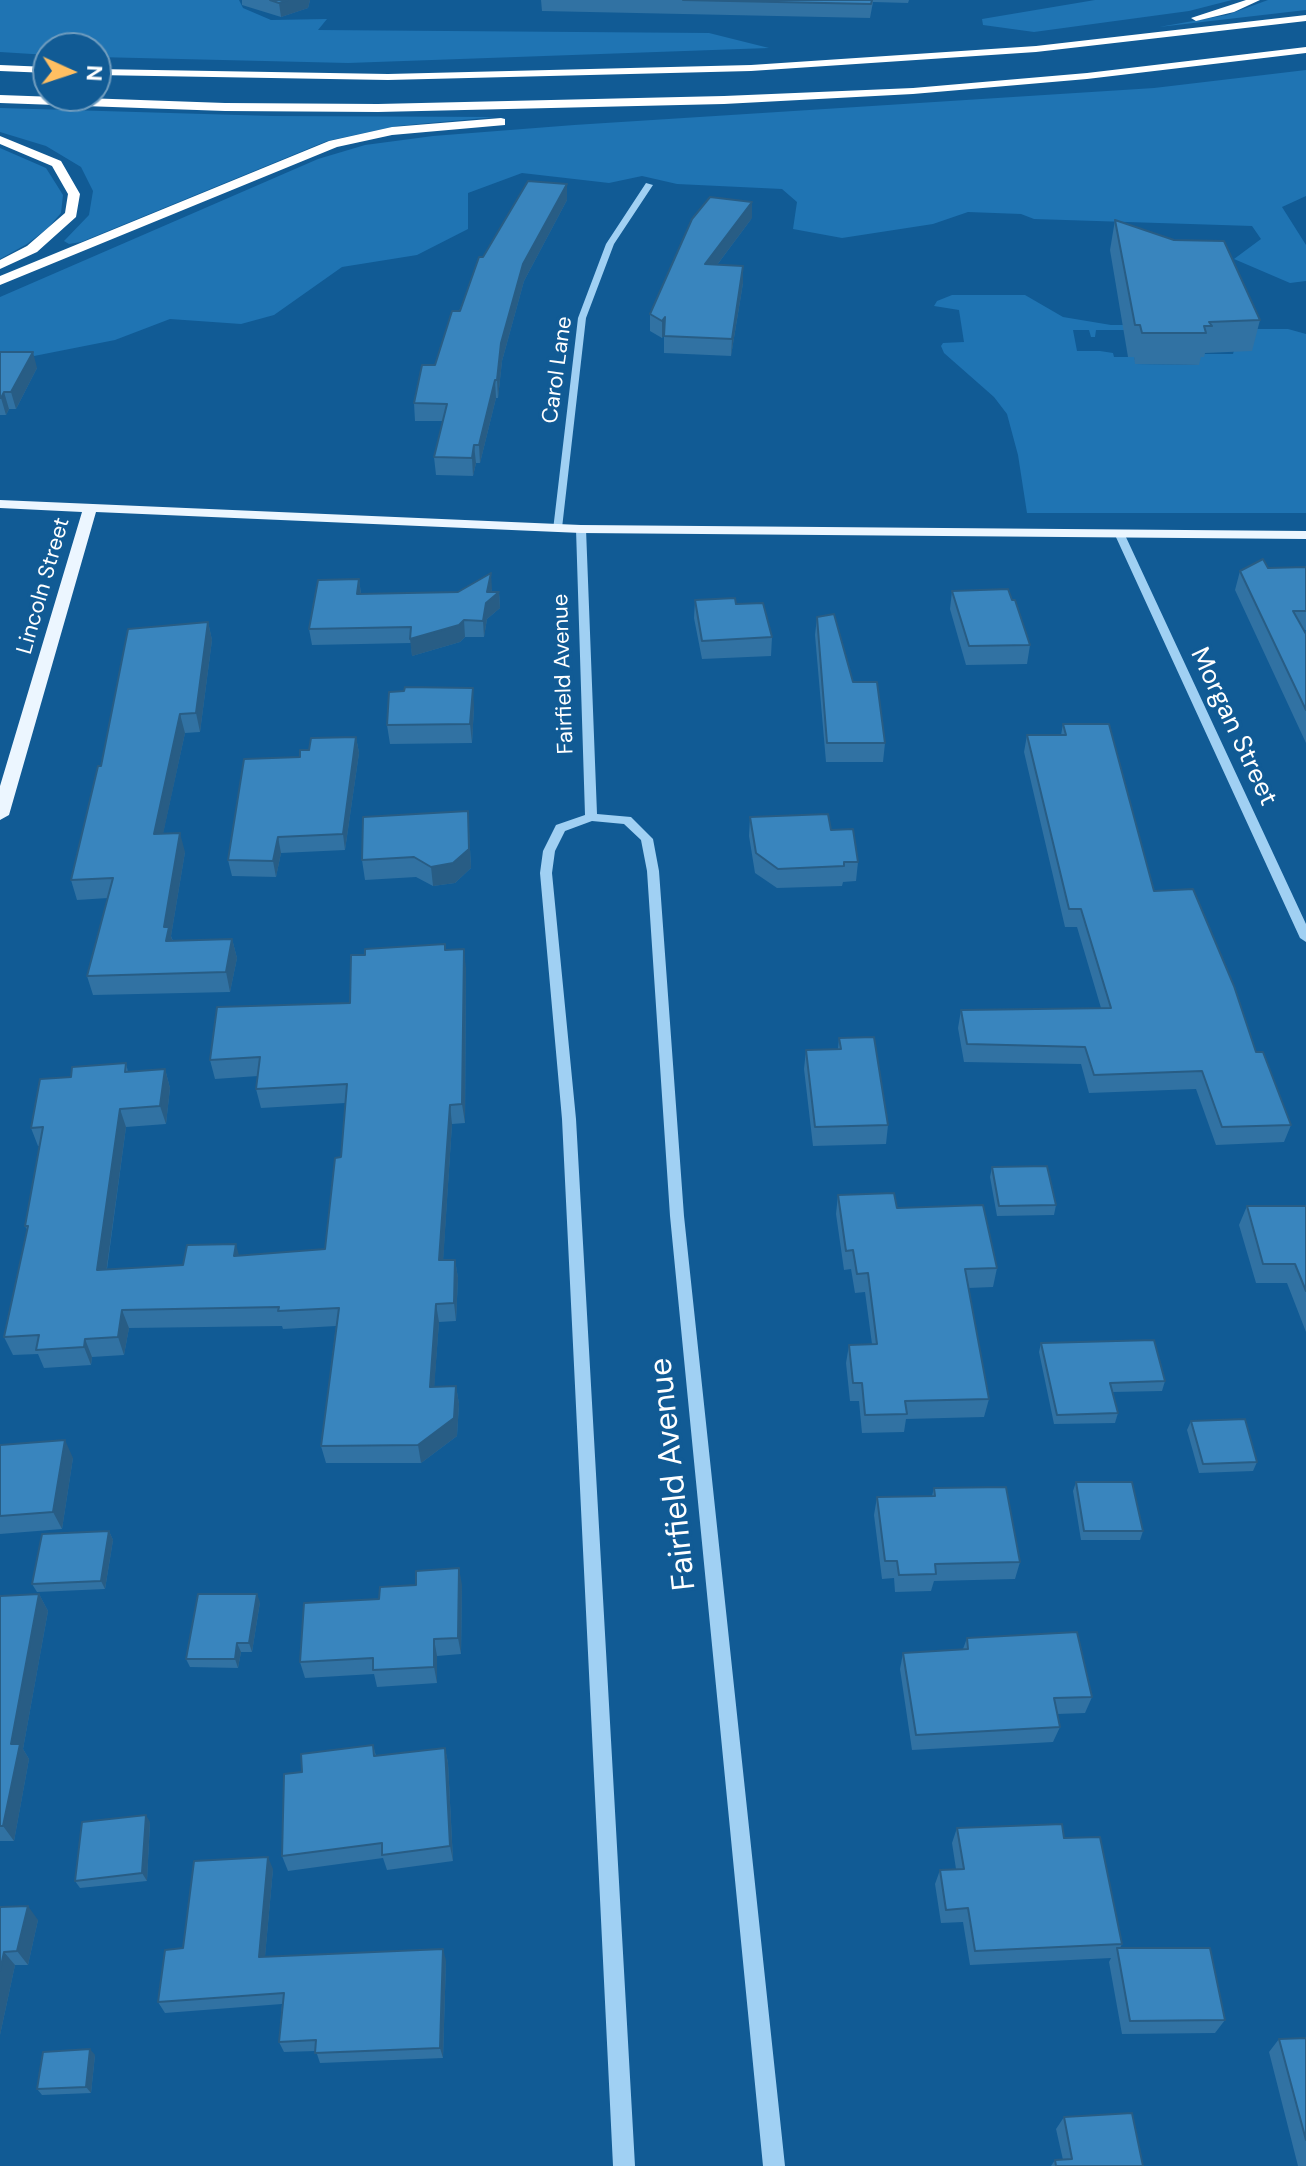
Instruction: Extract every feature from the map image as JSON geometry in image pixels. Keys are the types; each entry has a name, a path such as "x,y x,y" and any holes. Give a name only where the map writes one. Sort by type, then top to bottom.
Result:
{"highway":[{"path":"751,68 1105,31 1210,15 1255,0"},
{"path":"112,72 448,76 751,68 1036,49 1306,18"},
{"path":"558,118 1087,76 1306,50"},
{"path":"0,68 32,69"},
{"path":"0,99 225,107 410,108 724,100 913,91"},
{"path":"0,281 333,144 392,131 512,121"},
{"path":"0,140 57,164 74,194 71,214 32,249 0,265"}],"main road":[{"path":"0,504 581,529 1306,535"},
{"name":"Lincoln Street","path":"0,815 90,509"}],"street":[{"name":"Carol Lane","path":"557,528 582,318 610,244 649,185"},
{"name":"Fairfield Avenue","path":"581,529 591,817 627,820 647,839 653,871 677,1216 774,2166"},
{"name":"Morgan Street","path":"1120,535 1306,938"},
{"path":"591,817 560,828 549,851 546,873 569,1119 624,2166"}],"shaded area":[{"path":"0,0 239,0 243,8 271,20 327,19 318,30 709,33 769,48 348,63 112,57 112,32 32,32 32,54 0,52"},
{"path":"1095,0 1232,0 1189,11 1034,32 983,25 982,19"},
{"path":"1268,0 1306,0 1306,10 1159,27 1227,15"},
{"path":"1306,70 1306,196 1282,207 1306,245 1306,281 1290,283 1234,259 1261,239 1252,226 1034,219 1021,214 968,212 933,224 842,238 793,229 797,202 782,189 677,184 642,176 609,183 522,173 468,193 468,229 417,255 342,267 274,315 241,324 170,319 115,340 34,356 0,357 0,297 318,159 365,145 433,136 574,125 1154,88"},
{"path":"0,108 32,109 32,112 495,117 397,126 327,141 81,242 69,244 64,241 89,215 93,191 81,167 46,146 0,132"},
{"path":"0,148 46,168 63,195 61,213 48,228 0,259"},
{"path":"952,295 1025,295 1063,317 1111,325 1140,325 1126,330 1096,330 1095,337 1091,337 1089,330 1073,330 1077,351 1100,351 1113,353 1114,357 1134,357 1136,364 1198,365 1196,357 1202,354 1233,354 1240,329 1288,329 1306,334 1306,513 1027,513 1018,455 1007,414 994,397 944,353 941,346 943,343 964,342 959,310 934,306 937,301"}],"building":[{"path":"683,0 872,0 871,4"},
{"path":"528,181 567,184 523,264 501,343 497,380 479,445 474,445 472,458 434,457 447,404 414,403 422,365 435,365 452,311 460,311 479,257 483,257"},
{"path":"710,197 752,202 705,264 743,266 732,339 664,336 665,317 662,321 650,314 692,219"},
{"path":"1115,220 1174,240 1224,241 1260,320 1209,322 1212,326 1204,326 1206,333 1142,333 1140,325 1135,325"},
{"path":"0,352 33,352 11,392 4,392 1,398 0,398"},
{"path":"1263,559 1268,568 1306,567 1306,611 1293,611 1306,634 1306,710 1240,571"},
{"path":"491,573 487,592 499,592 486,603 483,621 464,620 459,625 410,639 411,627 309,629 318,580 359,579 357,594 458,592"},
{"path":"1008,589 1012,600 1015,600 1030,645 969,646 952,591"},
{"path":"735,598 736,604 763,603 772,637 702,641 695,600"},
{"path":"834,614 853,682 877,682 885,743 827,743 817,617"},
{"path":"208,622 196,713 180,714 154,834 180,833 164,927 169,927 166,941 232,939 226,972 87,976 113,878 71,880 98,766 101,766 128,629"},
{"path":"405,687 473,688 470,724 387,725 389,692 404,691"},
{"path":"1063,724 1109,724 1154,891 1193,889 1234,986 1256,1052 1263,1052 1291,1125 1222,1127 1202,1071 1094,1075 1085,1047 967,1044 961,1010 1111,1008 1081,909 1069,909 1027,735 1066,735"},
{"path":"356,737 343,834 278,837 273,861 228,860 244,759 300,757 300,750 309,750 311,738"},
{"path":"468,811 469,849 453,863 431,867 414,857 362,860 363,817"},
{"path":"828,814 831,830 853,829 858,862 844,862 844,866 778,869 756,853 750,817"},
{"path":"445,944 445,950 464,949 462,1104 450,1105 439,1260 455,1260 454,1303 436,1304 430,1387 456,1386 454,1418 418,1445 321,1446 339,1308 278,1311 279,1307 122,1310 118,1337 85,1339 84,1347 36,1350 39,1335 4,1337 28,1226 25,1226 43,1127 31,1128 40,1079 71,1077 72,1067 126,1063 125,1072 165,1069 160,1106 120,1109 97,1270 183,1265 187,1245 236,1244 234,1256 325,1249 335,1158 341,1157 347,1084 256,1089 260,1057 210,1060 217,1007 350,1003 351,955 365,955 365,949"},
{"path":"874,1037 888,1125 815,1127 806,1050 841,1049 839,1038"},
{"path":"1047,1166 1056,1205 999,1206 992,1167"},
{"path":"894,1193 897,1208 983,1205 997,1268 965,1269 989,1399 905,1401 907,1414 865,1415 862,1383 853,1383 849,1345 877,1344 868,1273 857,1274 853,1250 846,1251 838,1195"},
{"path":"1247,1206 1306,1206 1306,1291 1295,1264 1263,1264"},
{"path":"1154,1340 1165,1381 1110,1383 1118,1413 1057,1415 1041,1343"},
{"path":"1245,1419 1257,1462 1203,1464 1191,1421"},
{"path":"65,1440 53,1512 0,1516 0,1445"},
{"path":"1076,1482 1132,1482 1143,1531 1084,1531"},
{"path":"1006,1487 1020,1562 935,1564 936,1574 899,1575 897,1561 885,1561 877,1497 935,1496 934,1488"},
{"path":"109,1531 101,1581 32,1584 42,1534"},
{"path":"459,1568 458,1638 434,1639 434,1667 373,1670 373,1658 300,1662 304,1603 379,1599 380,1587 416,1585 416,1571"},
{"path":"39,1594 11,1744 20,1744 3,1826 0,1826 0,1596"},
{"path":"198,1594 257,1594 249,1643 237,1643 235,1659 186,1659"},
{"path":"1077,1632 1092,1697 1054,1698 1060,1727 916,1735 903,1653 968,1649 967,1638"},
{"path":"373,1745 374,1756 445,1748 450,1846 382,1855 382,1843 282,1856 284,1774 302,1772 301,1754"},
{"path":"146,1815 142,1873 75,1881 82,1822"},
{"path":"1062,1824 1064,1838 1100,1837 1122,1944 975,1951 968,1908 946,1910 940,1870 964,1869 957,1828"},
{"path":"268,1857 259,1957 443,1949 440,2048 315,2053 316,2040 279,2042 284,1993 158,2002 165,1950 183,1948 194,1861"},
{"path":"28,1906 17,1951 4,1952 0,1971 0,1907"},
{"path":"1117,1948 1210,1948 1225,2020 1130,2021"},
{"path":"1306,2038 1306,2140 1279,2039"},
{"path":"90,2049 86,2087 37,2089 43,2052"},
{"path":"1132,2113 1143,2166 1056,2166 1055,2160 1072,2159 1064,2117"}]}
